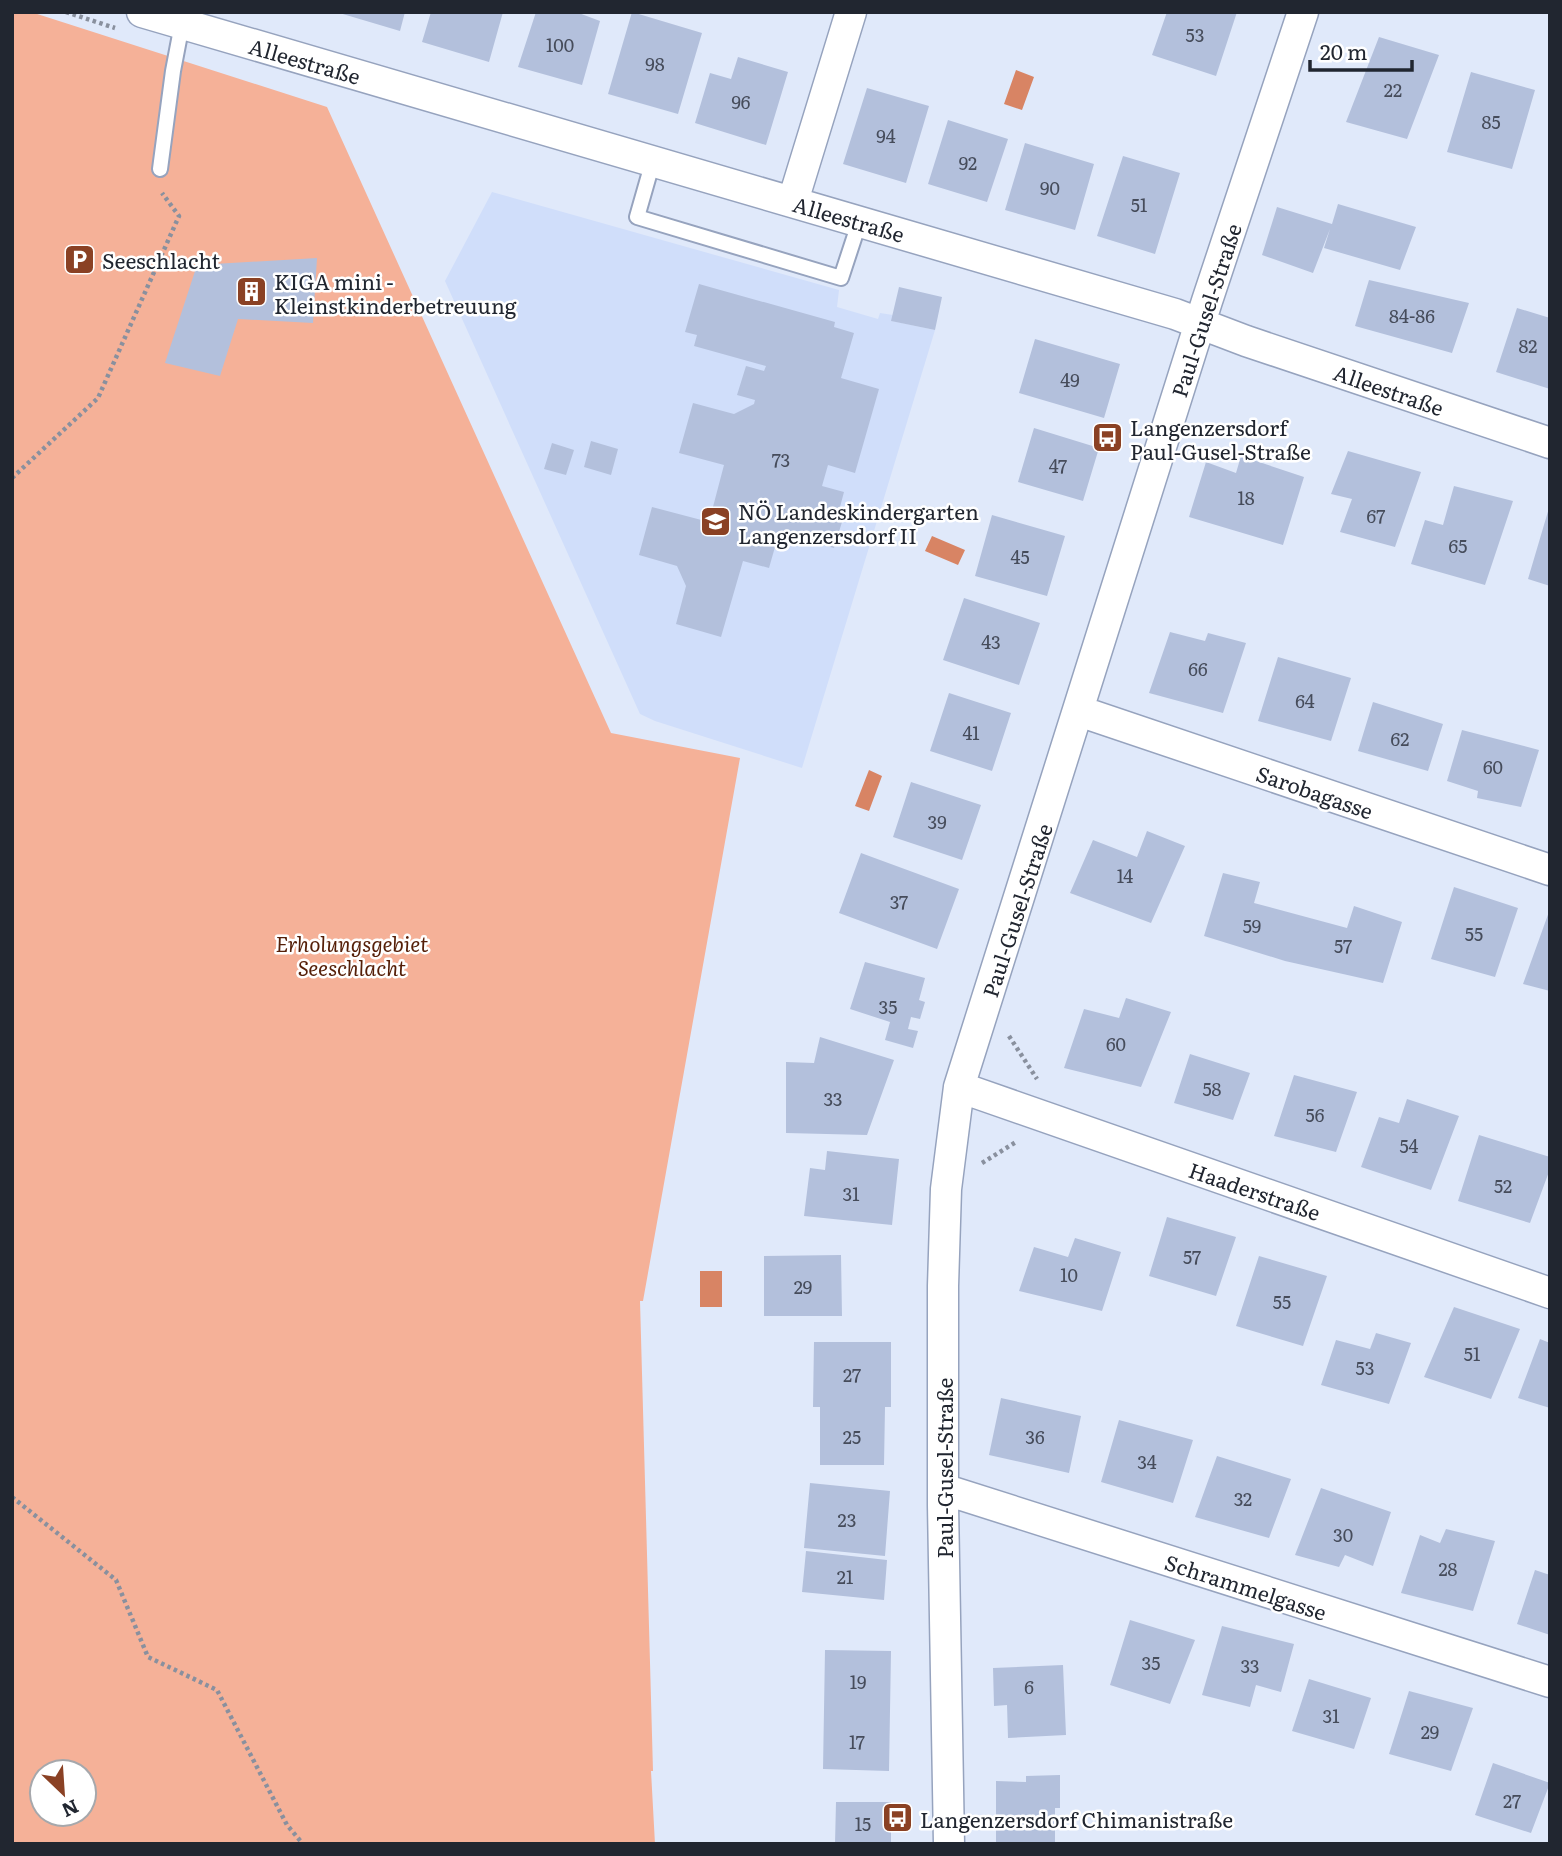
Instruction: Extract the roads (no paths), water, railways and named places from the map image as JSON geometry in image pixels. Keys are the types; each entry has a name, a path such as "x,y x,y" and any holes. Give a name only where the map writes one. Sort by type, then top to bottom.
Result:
{"street":[{"name":"Alleestraße","path":"142,12 860,220 1200,322 1247,341 1550,443"},
{"path":"793,201 852,12"},
{"name":"Paul-Gusel-Straße","path":"949,1844 943,1489 943,1286 946,1189 960,1087 1200,322 1303,12"},
{"name":"Sarobagasse","path":"1079,711 1550,870"},
{"name":"Haaderstraße","path":"960,1087 1550,1293"},
{"name":"Schrammelgasse","path":"943,1489 1550,1682"}],"lane":[{"path":"160,169 182,24"},
{"path":"653,161 637,217 841,278 860,220"}],"place":[{"name":"Seeschlacht","path":"79,259"},
{"name":"KIGA mini - Kleinstkinderbetreuung","path":"251,292"},
{"name":"Langenzersdorf Paul-Gusel-Straße","path":"1107,438"},
{"name":"NÖ Landeskindergarten Langenzersdorf II","path":"715,522"},
{"name":"Langenzersdorf Chimanistraße","path":"897,1818"}],"park label":[{"name":"Erholungsgebiet Seeschlacht","path":"352,954"}]}
